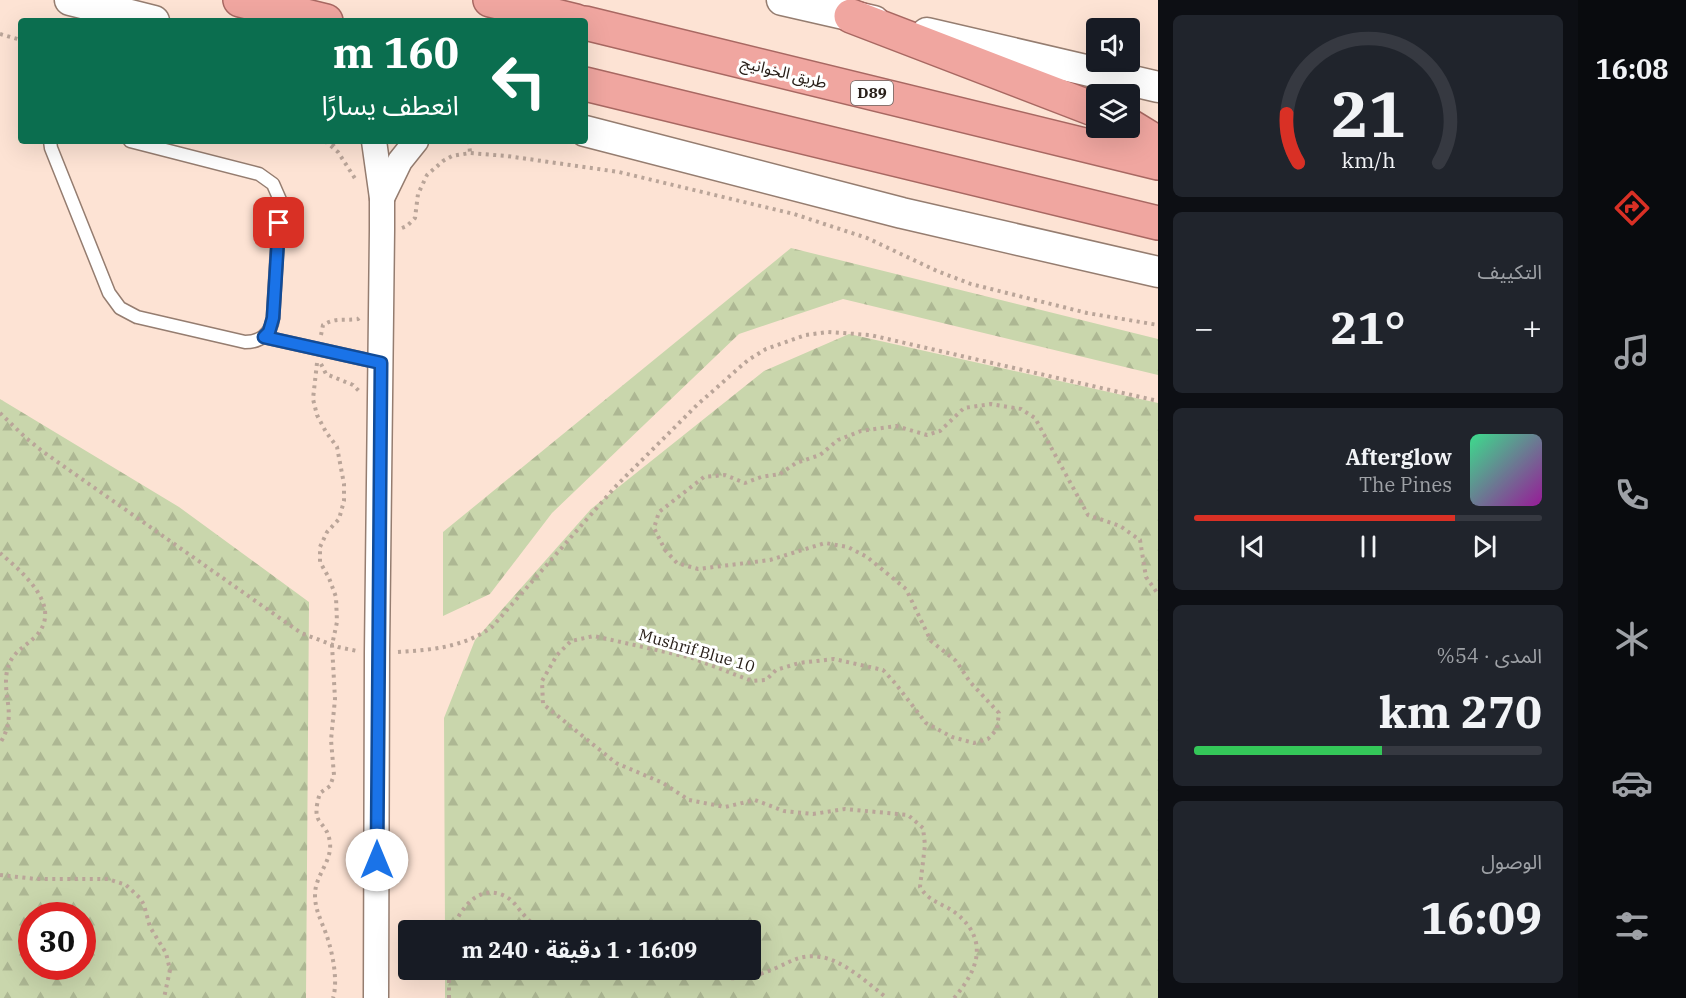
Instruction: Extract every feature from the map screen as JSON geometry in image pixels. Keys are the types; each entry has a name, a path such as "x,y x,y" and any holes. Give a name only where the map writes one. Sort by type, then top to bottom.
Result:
{"highway":[{"path":"240,0 314,18"},
{"path":"490,0 564,18"},
{"path":"851,16 1086,106"},
{"name":"طريق الخوانيج","path":"588,24 1158,163"},
{"path":"588,85 1158,224"},
{"path":"1140,132 1158,143"}],"street":[{"path":"70,0 142,18"},
{"path":"783,0 1158,87"},
{"path":"588,132 902,213 1158,272"},
{"path":"374,144 382,198 376,998"},
{"path":"382,198 400,161 414,144"}],"lane":[{"path":"50,144 109,293 120,308 137,317 245,342 258,341 269,332 273,318 280,200 273,184 258,174 142,144"},
{"path":"264,337 381,363"}],"path":[{"path":"0,34 18,39"},
{"path":"329,144 346,163 357,183"},
{"path":"469,144 470,153"},
{"path":"382,230 401,229 415,218 418,194 427,175 443,161 452,156 470,153 507,156 620,172 761,206 843,229 971,284 1087,313 1158,325"},
{"path":"333,998 335,983 330,946 318,916 315,898 316,882 328,859 330,846 328,834 315,813 320,793 330,786 334,775 331,740 335,699 332,645 337,622 336,597 320,562 320,547 327,532 339,519 344,501 344,484 337,447 317,415 313,399 323,325 333,319 358,320 360,313"},
{"path":"0,413 42,451 301,633 332,645 357,651 377,652 444,648 479,637 492,627 579,527 656,445 748,360 786,340 828,332 870,335 1158,401"},
{"name":"Mushrif Blue 10","path":"954,998 969,981 978,953 974,933 956,914 927,897 920,887 925,845 923,828 908,814 845,809 813,814 784,811 755,800 725,807 689,800 663,783 616,763 582,737 543,704 542,681 557,655 571,641 594,636 692,658 752,681 766,680 776,670 799,663 834,659 883,670 926,723 952,737 974,743 988,739 997,729 999,714 970,682 956,661 931,641 906,589 867,557 848,547 825,543 770,560 698,569 677,563 665,550 654,528 659,512 704,477 725,476 746,483 761,477 780,474 796,463 820,455 838,440 861,431 896,426 927,435 940,431 964,408 992,404 1021,409 1035,418 1088,515 1120,526 1140,540 1146,577 1158,594"},
{"path":"0,553 38,592 45,609 41,628 36,636 19,649 9,664 6,682 8,726 0,743"},
{"path":"0,875 30,879 108,879 126,885 140,898 150,927 166,953 170,970 164,998"},
{"path":"458,920 471,898 493,892 509,898 529,920"},
{"path":"761,973 798,957 822,957 840,964 887,998"},
{"path":"449,980 449,998"}],"green space":[{"path":"791,248 1158,339 1158,375 843,299 739,334 552,513 490,594 443,616 443,532"},
{"path":"849,334 1158,403 1158,998 445,998 445,980 761,980 761,920 445,920 444,718 475,640 591,509 764,371"},
{"path":"0,399 179,507 309,602 306,998 0,998"}],"route":[{"path":"279,223 273,318 269,332 264,337 381,363 377,860"}]}
